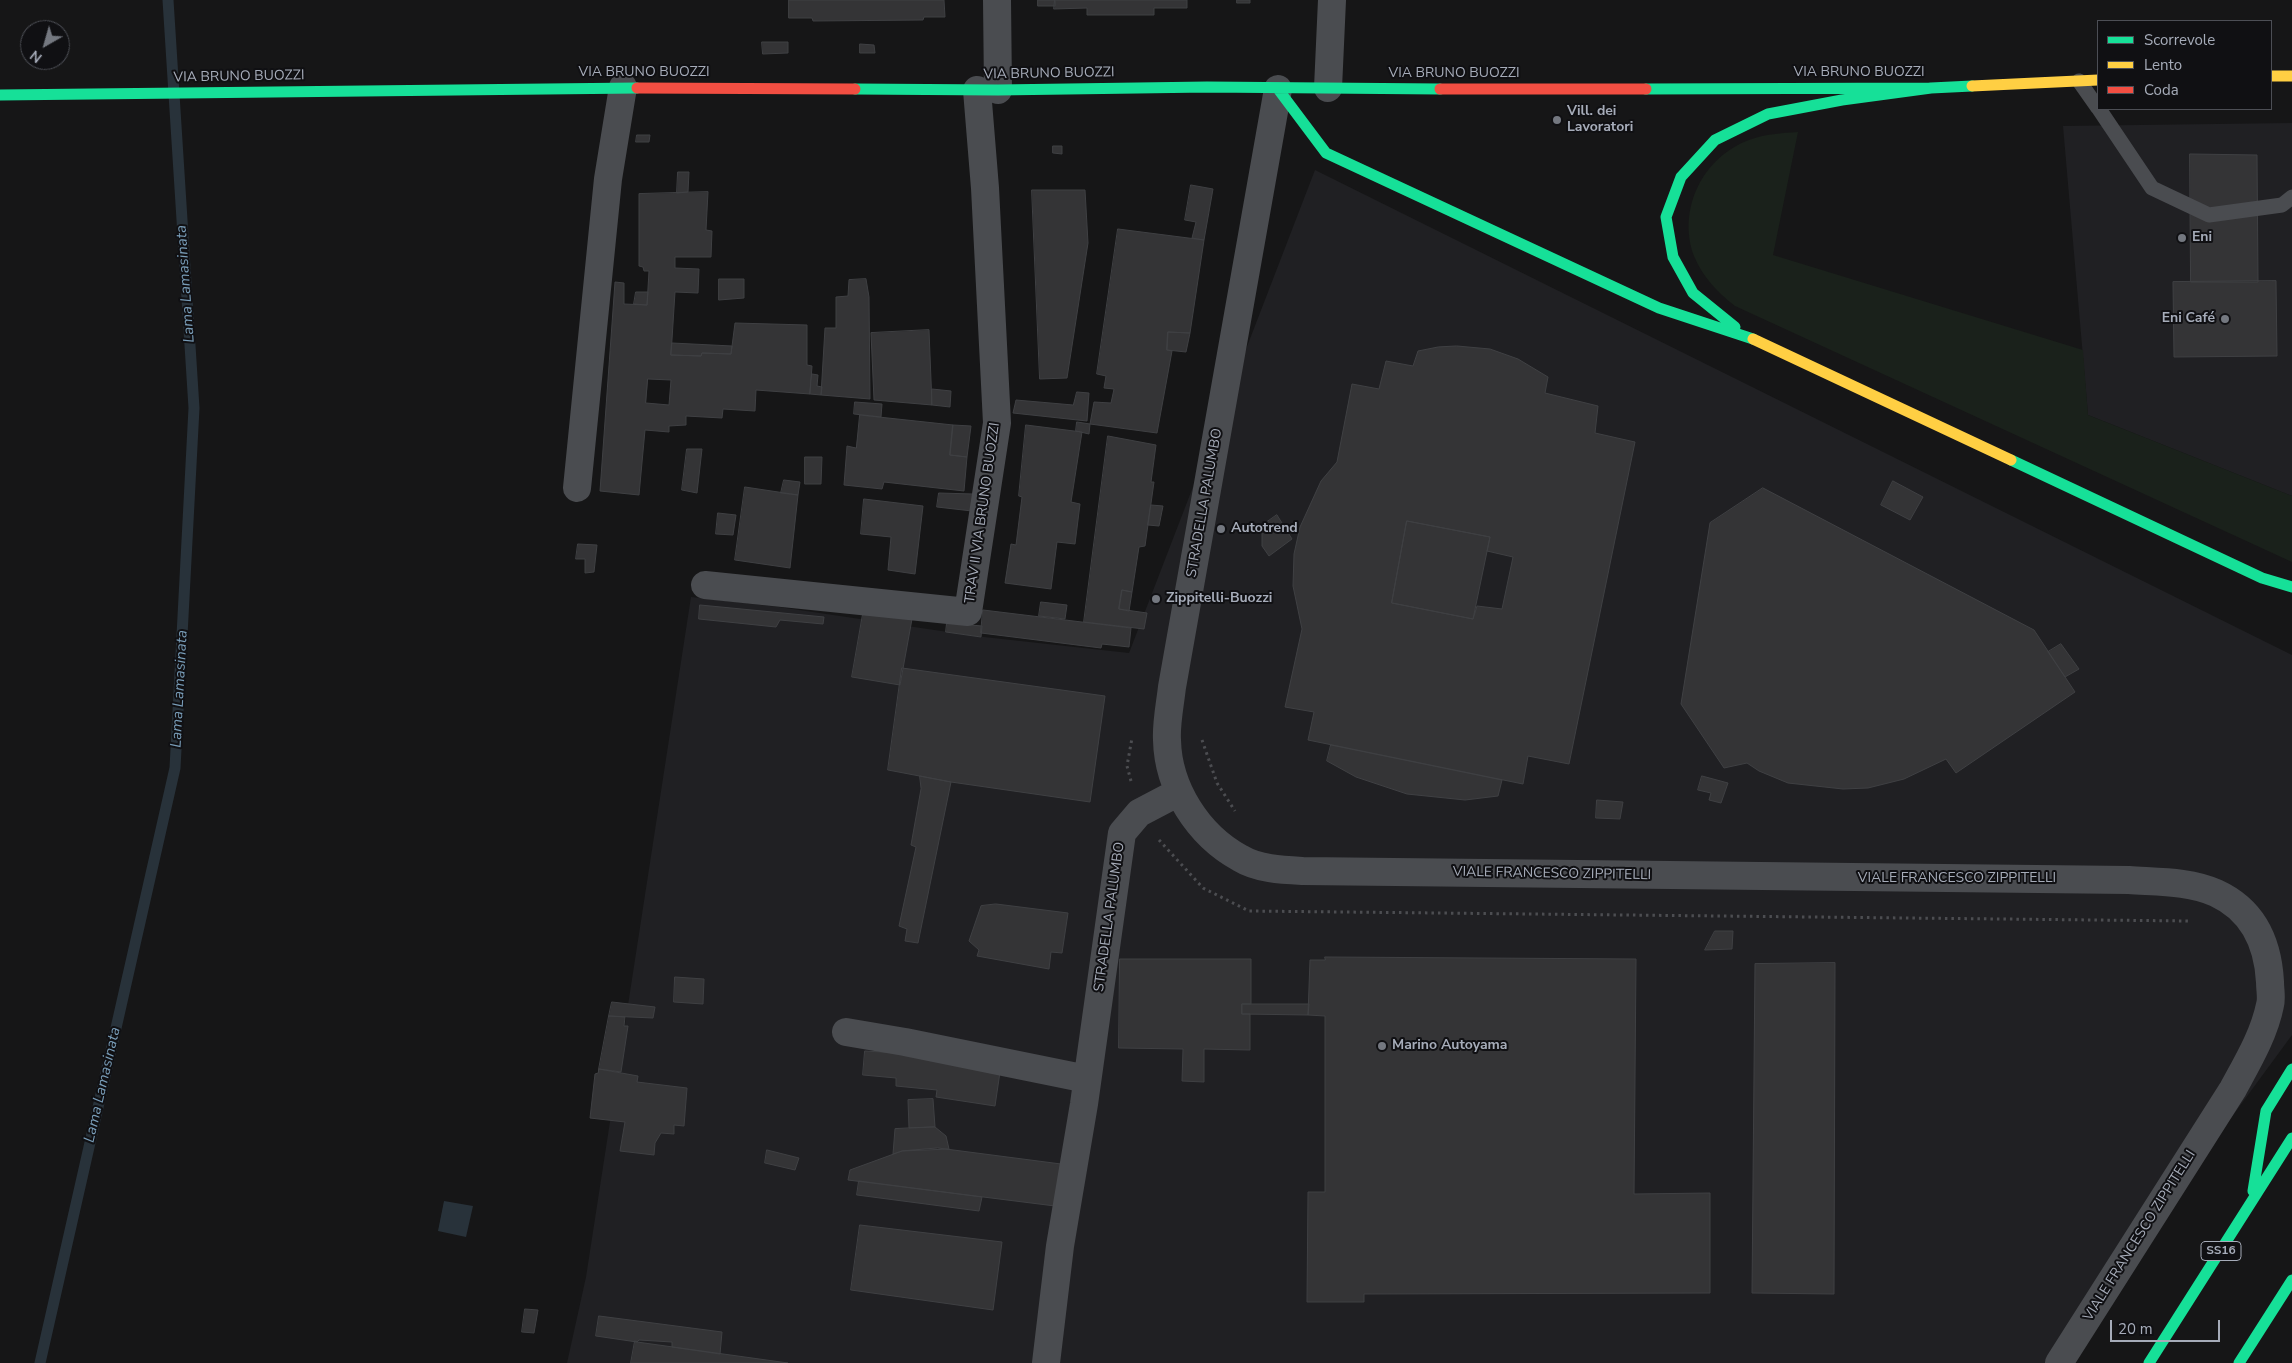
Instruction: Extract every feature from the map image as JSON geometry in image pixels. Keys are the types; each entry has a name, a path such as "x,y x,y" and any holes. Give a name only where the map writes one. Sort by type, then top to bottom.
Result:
{"main road":[{"path":"2272,76 2292,76"},
{"name":"VIA BRUNO BUOZZI","path":"0,95 615,88 988,90 1207,87 1931,88 2097,80"},
{"path":"1278,88 1326,153 1659,308 1746,336 2262,578 2292,587"},
{"path":"1746,336 1693,293 1673,257 1666,217 1680,178 1715,140 1768,114 1842,100 1931,88"},
{"path":"2262,578 2280,594"},
{"path":"2251,1204 2266,1111 2292,1069"},
{"name":"SS16","path":"2149,1363 2292,1138"},
{"path":"2239,1363 2292,1280"}],"street":[{"path":"988,90 997,0"},
{"path":"1328,88 1332,0"},
{"path":"577,488 608,179 615,88"},
{"name":"STRADELLA PALUMBO","path":"1046,1363 1060,1246 1087,1079 1122,833 1139,813 1179,792 1171,769 1167,740 1172,687 1278,88"},
{"name":"TRAV II VIA BRUNO BUOZZI","path":"705,585 968,612 997,423 986,197 988,90"},
{"name":"VIALE FRANCESCO ZIPPITELLI","path":"1179,792 1191,813 1211,839 1241,859 1272,869 1303,871 2129,880 2184,884 2215,892 2241,909 2261,936 2269,968 2271,1004 2252,1055 2059,1363"},
{"path":"846,1032 1087,1079"}],"lane":[{"path":"2079,80 2097,105"},
{"path":"2100,110 2152,188 2209,215 2282,205 2292,197"}],"path":[{"path":"1132,737 1127,766 1139,813 1164,848 1203,888 1250,911 2197,921"},
{"path":"1201,737 1217,784 1239,817"}],"shaded area":[{"name":"Eni","path":"2292,123 2292,496 2088,415 2063,126"},
{"path":"1798,132 1773,255 2083,350 2088,415 2292,496 2292,562 1735,306 1729,301 1706,277 1694,256 1689,220 1692,203 1698,187 1707,172 1733,148 1761,136"},
{"path":"1315,170 2292,655 2292,1035 2051,1363 567,1363 586,1277 691,597 779,607 975,636 1129,653"},
{"path":"444,1201 473,1206 466,1237 438,1231"}],"building":[{"path":"789,0 944,0 945,17 924,17 923,20 813,21 812,18 789,18"},
{"path":"1038,0 1055,0 1055,6 1038,6"},
{"path":"1055,0 1187,0 1187,8 1154,8 1154,15 1087,15 1087,8 1054,9"},
{"path":"1237,0 1250,0 1250,3 1237,3"},
{"path":"762,42 788,42 788,53 763,54"},
{"path":"860,44 874,45 875,53 860,53"},
{"path":"637,135 650,135 649,142 636,142"},
{"path":"1053,146 1062,146 1062,154 1053,153"},
{"path":"2190,154 2257,155 2258,282 2191,282"},
{"path":"678,172 689,172 688,192 677,193"},
{"path":"1191,185 1213,189 1204,240 1192,238 1196,222 1185,220"},
{"path":"1032,190 1085,190 1088,243 1067,378 1040,379"},
{"path":"708,192 706,230 712,231 711,257 675,257 675,268 699,269 698,293 675,292 671,355 731,354 735,323 807,325 807,365 812,366 810,394 756,390 755,411 723,409 722,418 686,416 686,425 669,426 669,432 645,430 639,495 600,491 615,282 624,283 624,304 647,305 649,271 644,271 643,267 639,266 639,194","holes":["648,379 671,380 669,405 646,403"]},
{"path":"1118,229 1204,240 1190,333 1168,332 1167,350 1172,351 1157,433 1090,424 1094,402 1111,403 1114,389 1104,388 1106,376 1097,374"},
{"path":"719,279 744,279 744,298 719,300"},
{"path":"866,279 869,297 870,399 821,395 825,328 836,328 836,297 848,296 849,280"},
{"name":"Eni Café","path":"2276,281 2277,356 2174,357 2173,282"},
{"path":"636,292 648,292 647,305 634,304"},
{"path":"929,330 932,405 874,400 871,333"},
{"path":"1168,332 1190,333 1186,352 1167,350"},
{"path":"672,343 732,346 731,354 671,355"},
{"path":"1457,346 1490,349 1518,359 1548,377 1545,393 1598,406 1595,433 1635,442 1569,764 1528,756 1523,784 1308,740 1314,712 1285,707 1302,629 1293,586 1294,554 1300,527 1321,481 1337,462 1352,384 1379,389 1386,361 1413,366 1418,351","holes":["1407,521 1490,537 1487,551 1513,557 1502,609 1477,606 1473,619 1392,603"]},
{"path":"812,374 818,375 817,386 822,387 821,395 810,394"},
{"path":"932,389 951,391 950,407 932,405"},
{"path":"1077,392 1089,393 1087,421 1013,413 1016,400 1073,405"},
{"path":"855,402 882,404 881,417 854,414"},
{"path":"860,415 953,425 950,455 967,457 964,491 884,482 882,489 844,485 847,446 856,448"},
{"path":"1077,422 1090,424 1089,434 1076,431"},
{"path":"953,425 971,426 967,457 950,455"},
{"path":"1026,425 1082,432 1071,502 1080,504 1075,544 1057,542 1051,589 1005,583 1011,544 1016,545 1022,497 1019,496"},
{"path":"1108,436 1156,445 1151,482 1154,482 1145,546 1139,547 1132,592 1122,590 1119,609 1147,613 1144,629 1084,622"},
{"path":"687,449 702,449 697,493 682,490"},
{"path":"805,457 822,457 821,484 805,484"},
{"path":"784,480 800,482 798,495 781,493"},
{"path":"1893,481 1923,497 1910,520 1881,505"},
{"path":"745,487 798,495 790,568 735,560"},
{"path":"1763,488 2034,630 2075,692 1956,773 1946,759 1904,779 1868,788 1843,789 1788,783 1759,771 1747,763 1724,768 1681,704 1710,523"},
{"path":"939,493 973,494 972,511 937,507"},
{"path":"864,499 923,506 915,574 888,570 891,537 861,534"},
{"path":"1151,505 1163,506 1159,526 1148,525"},
{"path":"718,513 736,515 733,535 716,534"},
{"path":"1277,515 1292,539 1269,556 1262,546 1262,531 1264,524"},
{"path":"1407,521 1490,537 1473,619 1392,603"},
{"path":"578,544 597,545 594,572 585,573 585,559 576,559"},
{"path":"1122,590 1132,592 1129,611 1119,609"},
{"path":"1041,602 1067,605 1065,619 1039,616"},
{"path":"700,605 824,617 823,624 780,620 776,627 699,619"},
{"path":"983,610 1131,628 1129,647 1102,644 1101,648 981,633"},
{"path":"863,614 912,619 900,685 852,677"},
{"path":"947,623 982,626 981,637 946,632"},
{"path":"2061,644 2079,669 2065,677 2048,652"},
{"path":"902,668 1105,696 1090,802 951,782 888,770"},
{"path":"1331,745 1502,780 1498,796 1465,800 1407,794 1356,777 1327,761"},
{"path":"920,776 951,782 918,943 905,941 907,929 899,926 916,847 911,845 921,789"},
{"path":"1702,776 1728,783 1721,803 1709,800 1711,793 1698,790"},
{"path":"1597,800 1623,802 1620,819 1596,818"},
{"path":"996,904 1068,913 1062,953 1051,952 1049,969 977,956 979,950 969,941 981,906"},
{"path":"1715,931 1733,931 1732,949 1705,950"},
{"path":"1325,957 1636,959 1634,1194 1710,1193 1710,1293 1364,1294 1364,1302 1307,1302 1308,1192 1325,1192 1325,1016 1308,1015 1310,960 1325,960"},
{"path":"1120,959 1251,959 1251,1004 1242,1004 1242,1014 1250,1014 1250,1050 1204,1049 1204,1082 1182,1081 1183,1049 1119,1048"},
{"path":"1835,963 1834,1294 1752,1293 1755,964"},
{"path":"675,977 704,979 703,1004 674,1002"},
{"path":"612,1002 655,1007 653,1018 609,1016"},
{"path":"1242,1004 1309,1004 1308,1015 1242,1014"},
{"path":"609,1016 625,1017 624,1026 628,1026 621,1072 599,1069"},
{"path":"865,1051 900,1053 1000,1072 995,1106 936,1097 937,1090 896,1086 896,1078 863,1075"},
{"path":"599,1069 638,1076 637,1082 687,1088 684,1126 674,1125 674,1134 661,1133 655,1143 654,1155 620,1151 625,1122 590,1118 595,1074 598,1073"},
{"path":"933,1099 935,1127 909,1128 908,1100"},
{"path":"935,1127 946,1136 949,1149 902,1151 893,1154 895,1129"},
{"path":"938,1148 1061,1164 1055,1206 848,1180 850,1170 902,1151"},
{"path":"767,1150 799,1158 795,1170 765,1163"},
{"path":"859,1181 982,1197 979,1211 857,1195"},
{"path":"860,1225 1002,1242 993,1310 851,1290"},
{"path":"525,1309 538,1310 534,1333 522,1332"},
{"path":"599,1316 722,1332 720,1354 672,1347 672,1342 639,1340 637,1342 596,1336"},
{"path":"635,1341 637,1342 788,1363 631,1363"}],"waterway":[{"name":"Lama Lamasinata","path":"40,1363 175,768 194,408 168,0"}],"traffic: fast":[{"path":"1646,89 1931,88 1972,86"},
{"path":"855,89 998,90 1207,87 1440,89"},
{"path":"0,95 637,88"},
{"path":"1735,327 1693,293 1673,257 1666,217 1681,177 1715,140 1768,114 1842,100 1931,88"},
{"path":"1278,89 1326,153 1659,308 1753,339"},
{"path":"2011,460 2262,578 2292,587"},
{"path":"2253,1191 2266,1111 2292,1069"},
{"path":"2149,1363 2292,1138"},
{"path":"2239,1363 2292,1280"}],"traffic: slow":[{"path":"2272,76 2292,76"},
{"path":"1972,86 2097,80"},
{"path":"1753,339 2011,460"}],"traffic: jam":[{"path":"637,88 855,89"},
{"path":"1440,89 1646,89"}],"place":[{"name":"Vill. dei Lavoratori","path":"1557,120"},
{"name":"Eni","path":"2182,238"},
{"name":"Eni Café","path":"2225,319"},
{"name":"Autotrend","path":"1221,529"},
{"name":"Zippitelli-Buozzi","path":"1156,599"},
{"name":"Marino Autoyama","path":"1382,1046"}]}
